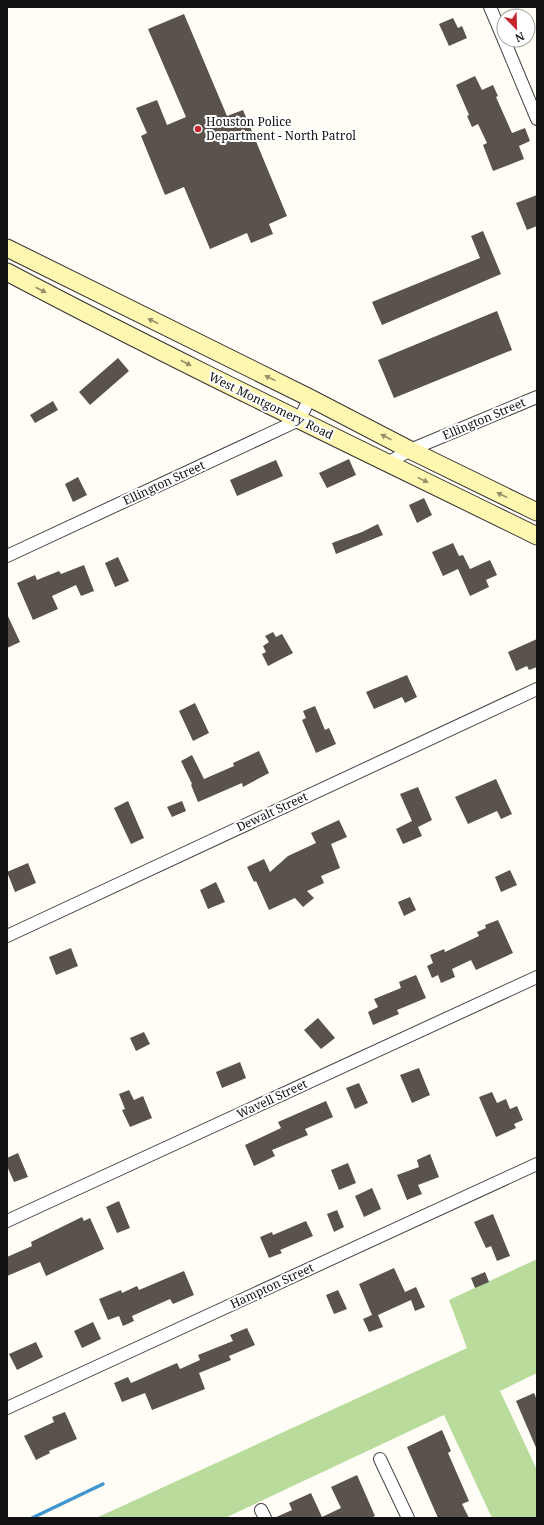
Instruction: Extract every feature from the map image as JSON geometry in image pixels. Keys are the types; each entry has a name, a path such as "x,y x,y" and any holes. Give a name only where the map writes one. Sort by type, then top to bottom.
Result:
{"main road":[{"name":"West Montgomery Road","path":"7,248 537,512"},
{"name":"West Montgomery Road","path":"7,272 299,420 537,536"},
{"path":"76,308 86,288"}],"street":[{"path":"490,7 496,21"},
{"path":"507,48 537,119"},
{"name":"Ellington Street","path":"388,463 410,450 537,397"},
{"path":"299,420 310,398"},
{"name":"Ellington Street","path":"7,556 299,420"},
{"name":"Dewalt Street","path":"7,936 537,689"},
{"name":"Wavell Street","path":"7,1221 537,977"},
{"name":"Hampton Street","path":"7,1408 537,1164"},
{"path":"380,1459 408,1518"}],"green space":[{"path":"537,1259 537,1373 500,1391 537,1470 537,1518 492,1518 444,1415 225,1518 96,1518 467,1348 449,1300"}],"building":[{"name":"Houston Police Department - North Patrol","path":"184,14 227,116 243,110 287,216 269,224 273,234 251,243 247,233 210,249 184,187 165,195 141,136 147,133 136,108 157,100 167,125 186,117 148,29"},
{"path":"453,18 458,28 462,26 467,38 449,46 439,24"},
{"path":"475,76 482,90 493,85 498,96 496,97 512,133 525,128 530,141 519,146 524,159 493,171 483,145 487,143 478,124 472,127 467,116 469,115 456,85"},
{"path":"537,195 537,226 527,230 516,203"},
{"path":"483,231 501,274 382,325 372,302 480,258 471,236"},
{"path":"497,311 512,350 394,398 378,360"},
{"path":"118,358 129,371 90,405 79,392"},
{"path":"53,401 58,410 35,423 30,415"},
{"path":"349,459 356,475 327,488 319,473"},
{"path":"276,460 283,476 237,496 230,480"},
{"path":"78,477 87,495 73,502 65,484"},
{"path":"424,498 432,515 417,523 409,505"},
{"path":"378,524 383,535 336,554 332,543 362,532"},
{"path":"453,543 459,556 463,555 470,569 490,560 497,575 486,580 489,587 470,596 458,569 443,576 432,552"},
{"path":"118,557 129,581 115,587 105,563"},
{"path":"84,565 94,591 81,596 76,585 52,596 58,609 33,620 17,583 35,575 37,580 59,571 61,574"},
{"path":"7,614 20,642 7,648"},
{"path":"273,632 276,637 282,634 293,653 268,666 262,654 266,652 263,646 269,642 265,636"},
{"path":"537,639 537,667 529,670 527,666 516,671 508,652"},
{"path":"407,675 417,697 405,703 402,697 374,709 366,692"},
{"path":"195,703 209,733 193,741 179,711"},
{"path":"315,706 325,730 329,728 336,744 316,753 302,720 306,718 303,711"},
{"path":"259,751 269,773 243,787 242,783 198,802 191,785 192,784 181,761 192,755 204,779 234,766 233,763"},
{"path":"496,779 512,814 501,819 497,811 468,824 455,797"},
{"path":"418,787 432,820 418,827 422,836 403,844 396,829 412,821 400,794"},
{"path":"128,801 144,838 131,844 114,808"},
{"path":"182,801 186,811 172,817 167,807"},
{"path":"339,820 347,837 331,844 340,868 321,876 324,883 307,891 314,898 303,907 295,898 269,910 256,881 254,882 247,867 264,859 270,872 288,856 316,843 311,833"},
{"path":"28,863 36,883 15,892 7,872"},
{"path":"510,870 517,885 501,892 495,877"},
{"path":"216,882 225,902 208,909 200,890"},
{"path":"410,897 416,910 404,916 398,902"},
{"path":"498,920 513,953 476,970 471,960 452,969 455,977 441,983 438,975 432,978 427,966 433,963 430,955 444,949 445,952 479,936 477,932 486,928 485,925"},
{"path":"71,948 78,966 56,975 49,957"},
{"path":"416,975 426,998 397,1010 399,1014 373,1025 368,1012 378,1007 374,999 401,988 399,982"},
{"path":"318,1018 335,1038 321,1049 304,1030"},
{"path":"144,1032 150,1044 136,1051 130,1038"},
{"path":"240,1062 246,1078 222,1088 216,1072"},
{"path":"419,1068 430,1095 412,1103 400,1075"},
{"path":"359,1083 368,1103 355,1109 346,1088"},
{"path":"129,1090 134,1100 143,1096 152,1118 130,1127 122,1110 125,1109 119,1094"},
{"path":"492,1092 497,1103 506,1099 510,1109 517,1106 523,1120 514,1124 516,1128 496,1137 479,1097"},
{"path":"326,1101 333,1117 305,1129 308,1135 272,1150 275,1156 254,1166 245,1145 281,1128 278,1122"},
{"path":"18,1153 28,1177 14,1182 7,1166 7,1158"},
{"path":"430,1154 439,1177 418,1185 422,1194 407,1200 397,1175 419,1167 417,1160"},
{"path":"348,1163 356,1183 339,1190 331,1170"},
{"path":"372,1188 381,1209 364,1217 355,1196"},
{"path":"119,1201 130,1228 117,1233 106,1207"},
{"path":"337,1210 344,1227 334,1232 327,1214"},
{"path":"493,1214 510,1256 497,1261 491,1246 486,1248 474,1222"},
{"path":"82,1217 84,1221 90,1218 104,1249 46,1276 40,1262 7,1276 7,1257 32,1246 31,1242"},
{"path":"306,1221 313,1236 280,1250 282,1253 269,1258 260,1237 272,1232 273,1235"},
{"path":"394,1268 405,1292 416,1287 425,1307 415,1311 411,1300 378,1315 383,1327 369,1332 363,1319 372,1315 359,1284"},
{"path":"184,1271 194,1295 173,1304 170,1299 132,1316 134,1321 123,1326 119,1316 108,1320 99,1299 121,1290 122,1293 137,1286 139,1290"},
{"path":"485,1272 489,1282 475,1288 471,1278"},
{"path":"338,1290 347,1309 334,1314 326,1295"},
{"path":"93,1322 101,1339 82,1348 74,1331"},
{"path":"247,1328 255,1345 229,1356 231,1360 199,1373 205,1389 152,1410 145,1393 122,1402 114,1383 128,1377 131,1383 177,1363 180,1369 200,1360 198,1355 233,1341 230,1335"},
{"path":"36,1342 43,1357 17,1370 9,1354"},
{"path":"534,1393 537,1400 537,1450 516,1401"},
{"path":"65,1412 77,1439 49,1451 50,1453 36,1460 24,1436 54,1422 52,1417"},
{"path":"442,1430 451,1451 448,1453 469,1501 462,1504 469,1518 438,1518 407,1447"},
{"path":"357,1475 375,1516 370,1518 274,1518 292,1510 289,1503 311,1493 322,1517 341,1508 331,1487"}],"waterway":[{"path":"32,1518 103,1484"}],"place":[{"name":"Houston Police Department - North Patrol","path":"198,129"}]}
